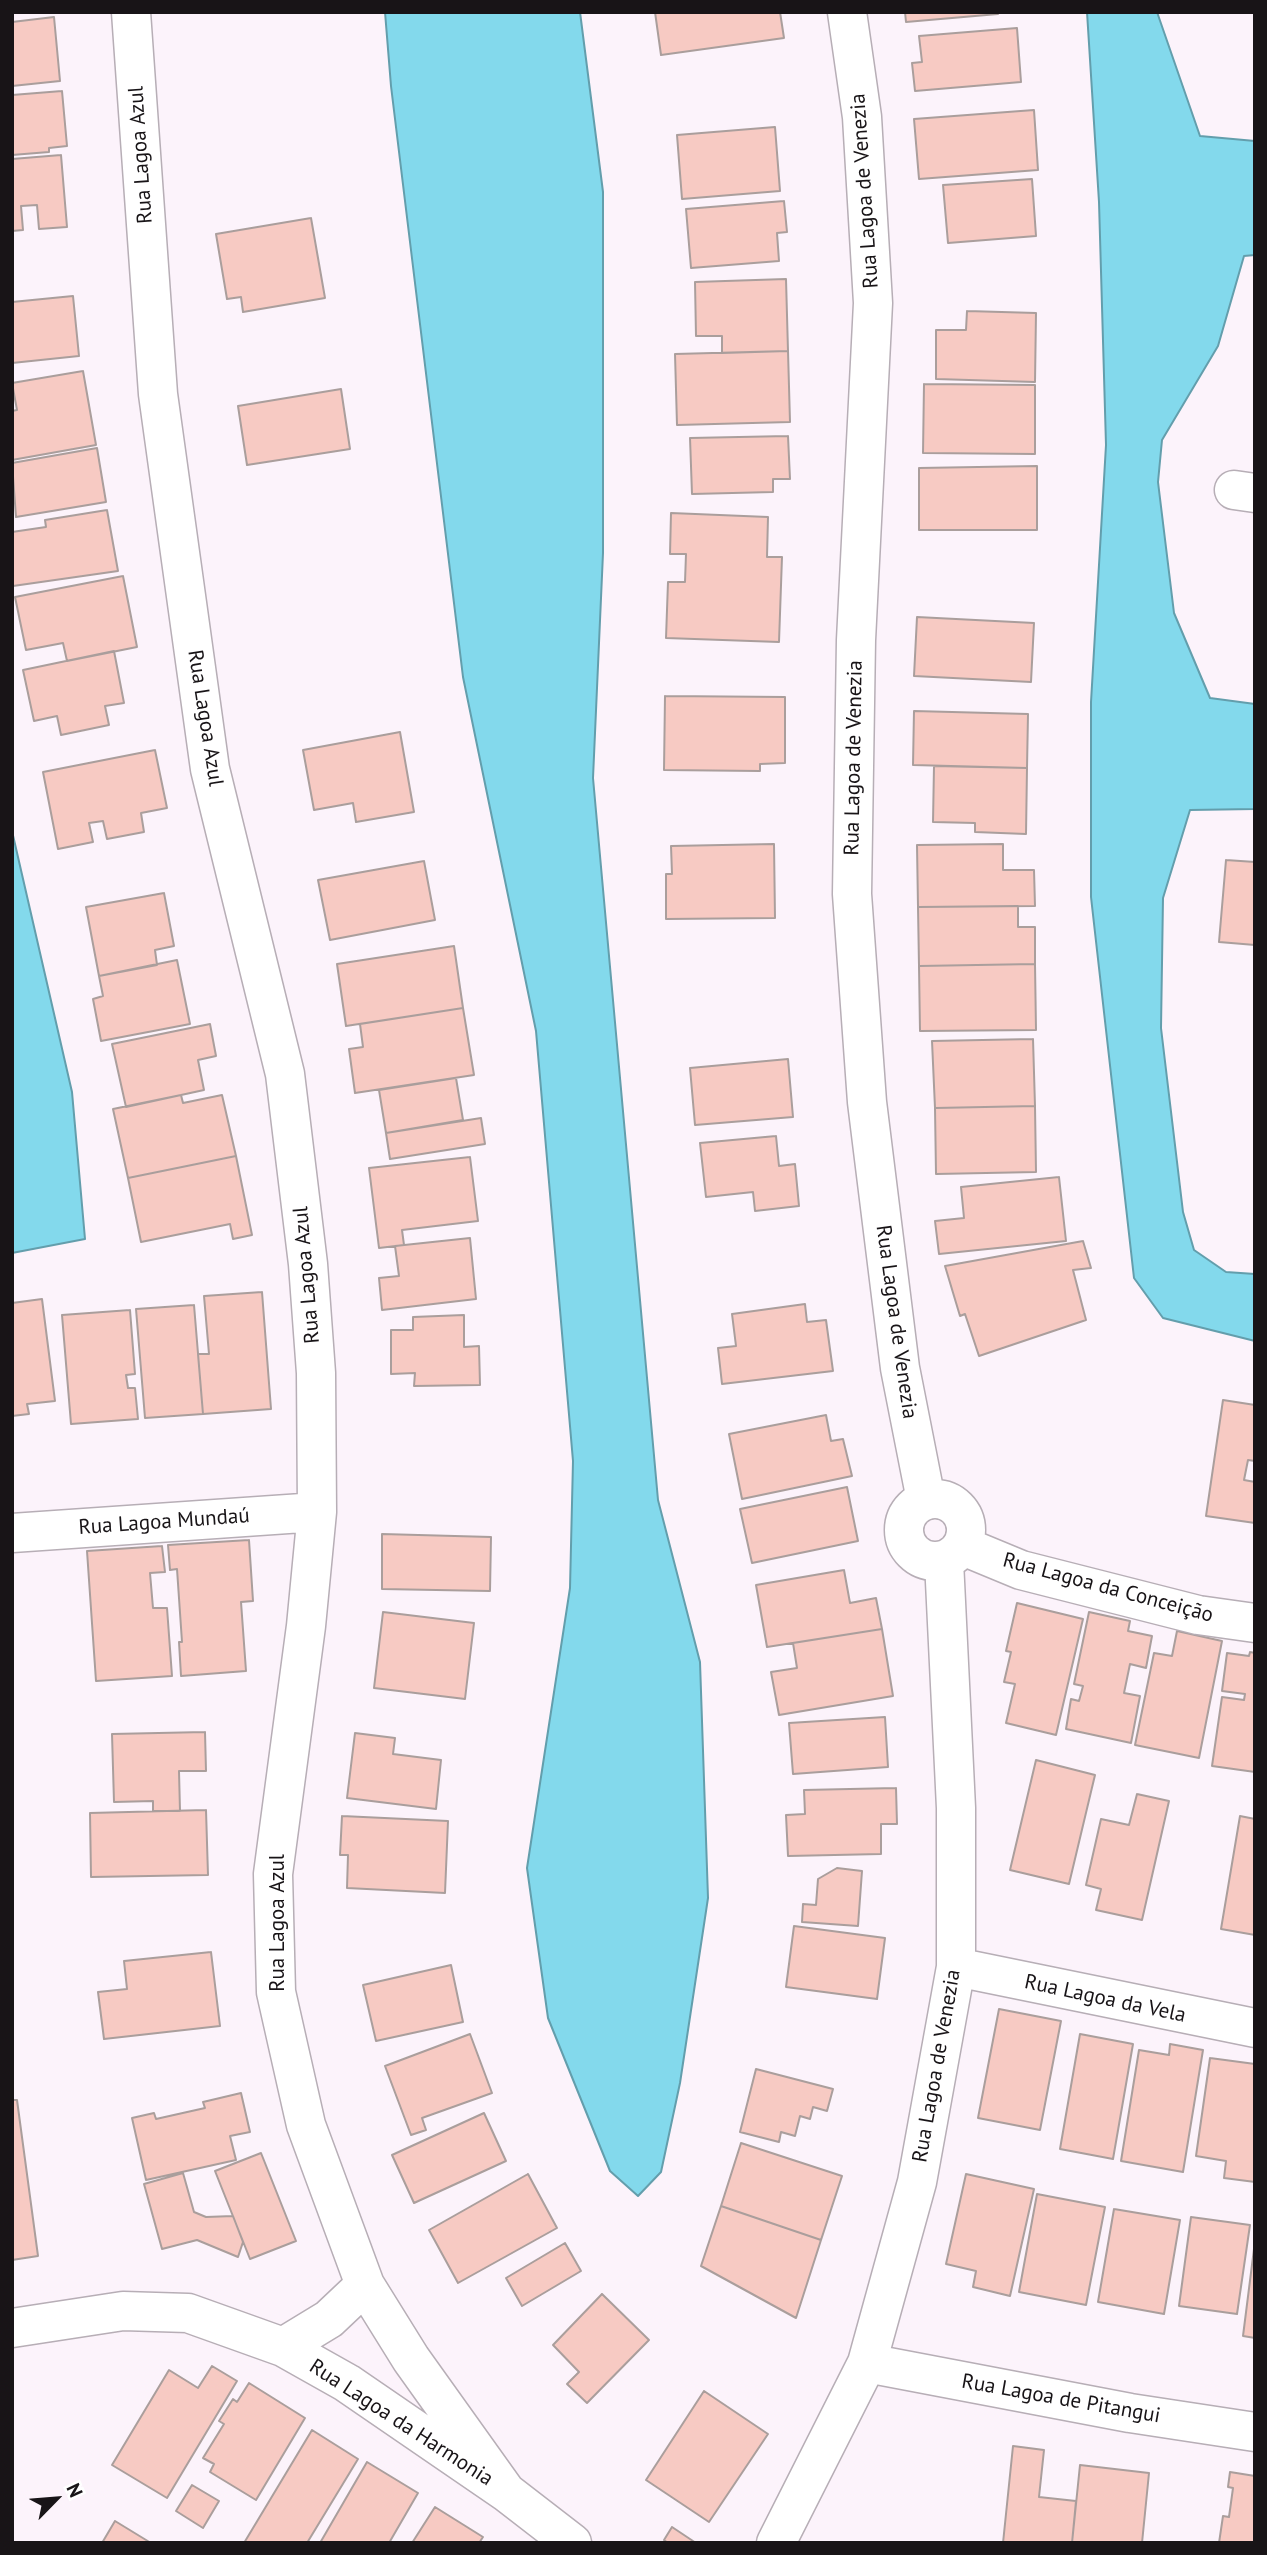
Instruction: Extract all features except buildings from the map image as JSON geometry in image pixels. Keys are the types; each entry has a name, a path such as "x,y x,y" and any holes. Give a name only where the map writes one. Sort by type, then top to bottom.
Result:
{"street":[{"name":"Rua Lagoa Azul","path":"131,12 158,394 210,769 287,1087 308,1264 316,1373 317,1512 306,1626 273,1874 276,1992 306,2125 365,2285 411,2359 506,2492"},
{"name":"Rua Lagoa de Venezia","path":"847,12 862,117 873,303 856,640 852,894 870,1129 900,1368 926,1500"},
{"path":"926,1500 950,1502 959,1510 966,1533 953,1553 931,1562 920,1558 904,1539 906,1515 926,1500"},
{"name":"Rua Lagoa Mundaú","path":"12,1533 317,1512"},
{"name":"Rua Lagoa de Venezia","path":"776,2543 867,2363 917,2182 956,1967 953,1553"},
{"name":"Rua Lagoa da Conceição","path":"953,1553 1198,1615 1255,1623"},
{"name":"Rua Lagoa da Vela","path":"956,1967 1255,2028"},
{"path":"283,2347 329,2319 365,2285"},
{"name":"Rua Lagoa da Harmonia","path":"12,2328 122,2311 188,2313 283,2347 347,2383 506,2492 572,2543"},
{"name":"Rua Lagoa de Pitangui","path":"867,2363 1130,2413 1255,2432"}],"water":[{"path":"385,12 580,12 603,192 603,553 593,778 658,1500 700,1662 708,1898 680,2083 661,2172 638,2196 610,2171 548,2018 527,1868 570,1588 573,1461 536,1031 463,677 391,86"},
{"path":"1087,12 1157,12 1200,136 1255,141 1255,255 1244,256 1218,346 1162,440 1158,482 1174,613 1210,698 1255,704 1255,809 1190,810 1163,898 1161,1028 1183,1212 1194,1250 1226,1272 1255,1274 1255,1341 1163,1318 1134,1278 1091,897 1091,702 1106,445 1099,202"},
{"path":"12,831 72,1092 85,1239 12,1253"}]}
